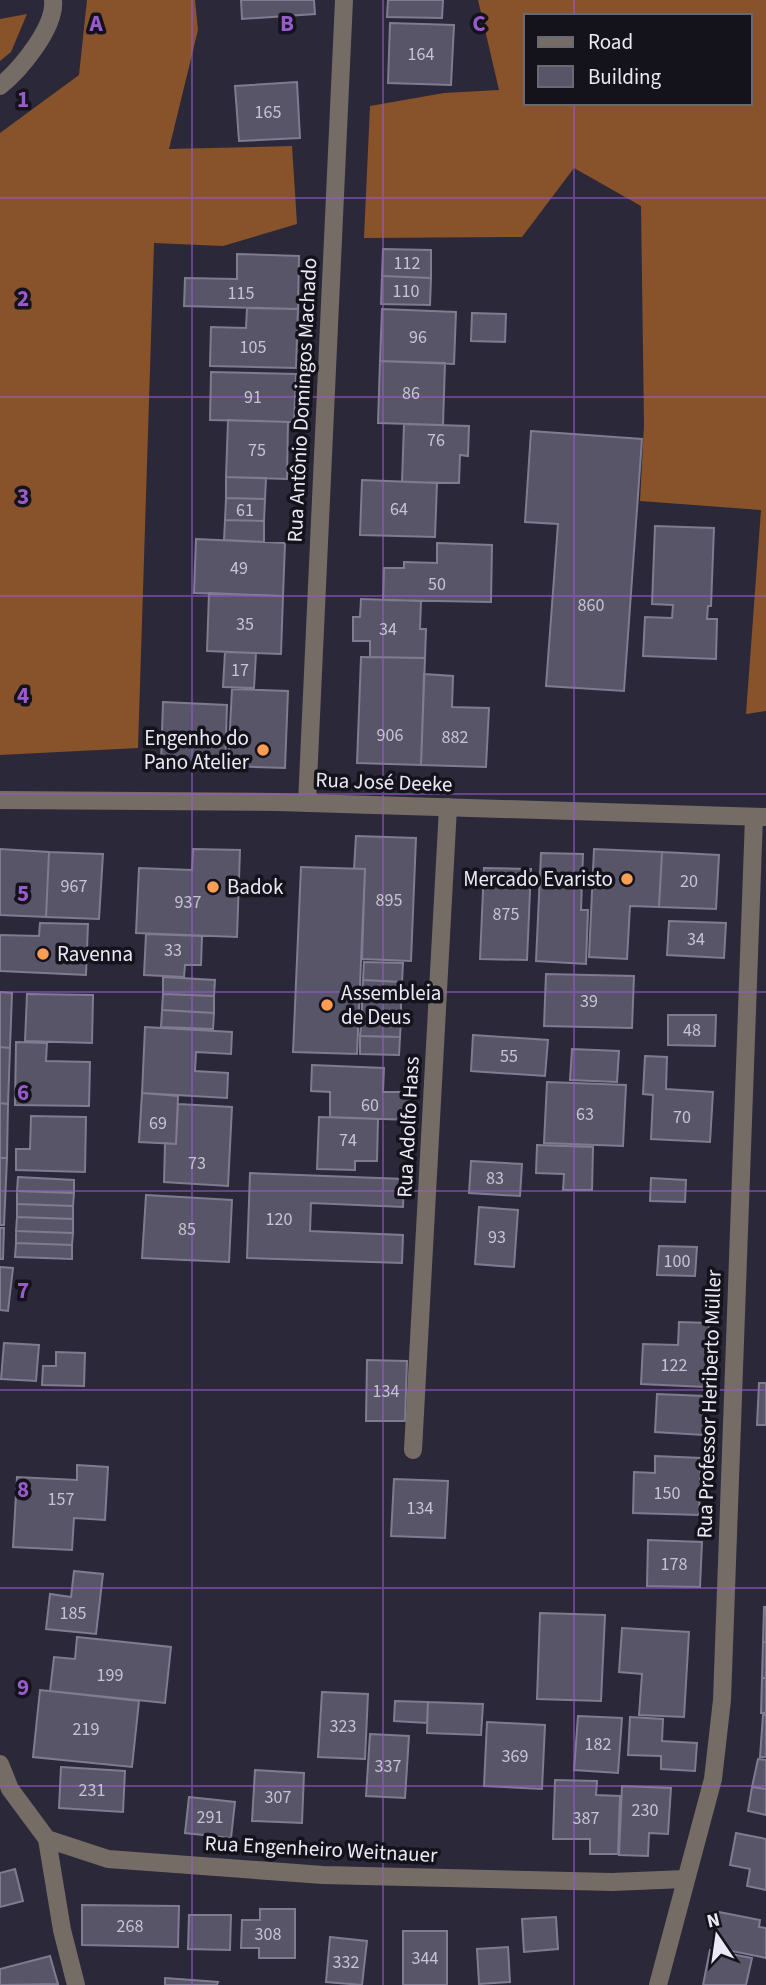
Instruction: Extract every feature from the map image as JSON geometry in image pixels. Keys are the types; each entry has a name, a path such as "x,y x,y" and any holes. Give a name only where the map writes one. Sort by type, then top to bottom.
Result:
{"street":[{"path":"0,86 16,74 38,41 54,9 53,0"},
{"name":"Rua Antônio Domingos Machado","path":"307,803 344,0"},
{"name":"Rua José Deeke","path":"0,800 307,803 760,817"},
{"name":"Rua Adolfo Hass","path":"413,1450 448,807"},
{"name":"Rua Professor Heriberto Müller","path":"658,1985 713,1779 722,1700 760,817"},
{"path":"0,1764 10,1788 47,1839 62,1930 76,1985"},
{"name":"Rua Engenheiro Weitnauer","path":"47,1839 108,1859 323,1875 612,1882 685,1879"}],"shaded area":[{"path":"87,0 195,0 198,30 169,149 292,146 297,224 223,246 154,243 138,748 0,755 0,133 79,75"},
{"path":"478,0 766,0 766,711 746,714 761,510 640,501 644,425 641,206 574,168 522,237 364,238 370,106 444,93 499,90"},
{"path":"27,14 11,52 0,61 0,19"}],"building":[{"path":"241,0 314,0 315,14 242,19"},
{"path":"388,0 443,0 442,18 387,17"},
{"path":"390,23 454,25 451,85 388,83"},
{"path":"297,82 300,138 239,141 235,86"},
{"path":"383,249 431,250 431,278 382,276"},
{"path":"237,254 299,256 298,309 184,306 185,278 237,279"},
{"path":"382,276 431,278 430,305 381,304"},
{"path":"247,308 298,309 296,368 210,366 211,327 246,328"},
{"path":"382,309 456,312 454,364 380,361"},
{"path":"472,313 506,314 505,342 471,341"},
{"path":"380,361 445,363 443,425 378,423"},
{"path":"211,372 296,374 294,422 210,420"},
{"path":"228,420 288,422 287,479 226,477"},
{"path":"404,424 469,426 468,456 460,455 459,483 402,482"},
{"path":"531,431 642,439 624,691 546,686 558,524 525,522"},
{"path":"226,477 266,478 265,499 226,498"},
{"path":"362,480 437,483 435,537 360,535"},
{"path":"226,498 265,499 264,521 225,520"},
{"path":"225,520 264,521 264,542 224,540"},
{"path":"655,526 714,528 711,606 708,606 707,619 717,619 716,659 643,656 645,617 672,618 673,605 652,604"},
{"path":"196,539 285,543 283,596 194,593"},
{"path":"437,543 492,545 491,602 383,600 384,568 404,568 404,562 437,563"},
{"path":"209,593 283,596 281,654 207,651"},
{"path":"361,599 421,601 420,629 426,629 425,658 370,657 370,641 353,641 353,617 360,617"},
{"path":"225,652 256,653 254,688 223,687"},
{"path":"361,657 425,658 421,765 357,763"},
{"path":"424,674 453,676 452,707 489,708 486,767 421,765"},
{"path":"232,689 288,691 285,768 228,766"},
{"path":"163,702 227,705 225,766 161,763"},
{"path":"356,836 416,838 411,961 362,959 365,869 354,869"},
{"path":"0,849 49,852 46,917 0,915"},
{"path":"193,849 240,850 237,937 136,933 139,868 192,870"},
{"name":"Mercado Evaristo","path":"594,849 662,852 659,907 630,906 627,959 589,957"},
{"path":"49,852 103,854 99,919 46,917"},
{"path":"662,852 719,855 716,909 659,907"},
{"path":"541,853 583,854 581,910 588,910 586,964 536,961"},
{"name":"Assembleia de Deus","path":"301,867 365,869 357,1054 293,1052"},
{"path":"484,868 531,869 527,960 480,959"},
{"path":"669,921 726,923 724,958 667,955"},
{"name":"Ravenna","path":"40,923 88,924 86,975 0,971 0,935 39,936"},
{"path":"146,934 202,936 201,965 185,965 184,977 144,975"},
{"path":"364,962 403,963 402,982 363,980"},
{"path":"546,974 634,976 632,1028 544,1026"},
{"path":"163,977 215,980 214,996 163,994"},
{"path":"363,980 402,982 401,1000 362,999"},
{"path":"0,992 12,993 10,1048 0,1047"},
{"path":"27,994 93,995 92,1043 25,1041"},
{"path":"163,994 214,996 214,1013 162,1010"},
{"path":"362,999 401,1000 401,1019 362,1017"},
{"path":"162,1010 214,1013 213,1029 161,1027"},
{"path":"668,1015 716,1015 715,1046 668,1045"},
{"path":"362,1017 401,1019 400,1037 360,1036"},
{"path":"145,1027 232,1032 231,1054 196,1052 195,1071 228,1073 227,1098 142,1093"},
{"path":"473,1035 548,1040 545,1076 471,1071"},
{"path":"360,1036 400,1037 399,1055 360,1054"},
{"path":"16,1042 47,1043 46,1061 90,1062 89,1106 15,1105"},
{"path":"0,1047 10,1048 8,1104 0,1103"},
{"path":"572,1049 619,1051 617,1082 570,1080"},
{"path":"645,1056 667,1057 666,1089 713,1092 710,1142 651,1139 653,1095 643,1094"},
{"path":"312,1065 384,1068 383,1092 410,1092 409,1120 330,1117 330,1092 311,1091"},
{"path":"547,1082 626,1085 623,1146 544,1143"},
{"path":"142,1093 178,1096 176,1144 139,1142"},
{"path":"0,1103 8,1104 7,1158 0,1158"},
{"path":"178,1104 232,1107 228,1186 164,1182 165,1143 176,1144"},
{"path":"31,1116 86,1117 85,1172 16,1170 16,1149 30,1149"},
{"path":"319,1117 378,1119 377,1161 355,1161 355,1170 317,1169"},
{"path":"537,1145 593,1147 592,1190 563,1190 564,1174 536,1173"},
{"path":"0,1158 7,1158 4,1225 0,1225"},
{"path":"471,1161 522,1164 520,1196 469,1193"},
{"path":"250,1173 404,1179 403,1207 311,1203 310,1231 403,1235 402,1263 247,1258"},
{"path":"18,1177 74,1180 74,1193 17,1191"},
{"path":"651,1178 686,1180 685,1202 650,1201"},
{"path":"17,1191 74,1193 73,1206 17,1204"},
{"path":"146,1195 232,1200 229,1262 142,1258"},
{"path":"17,1204 73,1206 73,1219 17,1217"},
{"path":"479,1207 518,1210 514,1267 475,1264"},
{"path":"17,1217 73,1219 73,1233 16,1231"},
{"path":"0,1228 4,1228 3,1259 0,1259"},
{"path":"16,1231 73,1233 72,1245 16,1243"},
{"path":"16,1243 72,1245 72,1259 15,1257"},
{"path":"659,1246 697,1247 695,1276 657,1275"},
{"path":"0,1267 13,1268 8,1311 0,1310"},
{"path":"679,1322 709,1323 706,1387 641,1384 643,1344 678,1345"},
{"path":"4,1343 39,1345 36,1381 1,1379"},
{"path":"56,1352 85,1353 84,1386 42,1385 43,1366 56,1366"},
{"path":"367,1360 407,1361 405,1421 366,1421"},
{"path":"759,1383 766,1383 766,1425 757,1425"},
{"path":"657,1394 705,1396 703,1435 655,1432"},
{"path":"655,1456 701,1458 699,1515 633,1513 634,1472 655,1473"},
{"path":"77,1465 108,1467 105,1520 74,1518 72,1550 13,1547 17,1477 77,1480"},
{"path":"394,1479 448,1481 445,1538 391,1536"},
{"path":"648,1540 702,1542 700,1587 647,1586"},
{"path":"74,1571 103,1574 96,1634 46,1629 50,1594 71,1597"},
{"path":"766,1607 766,1642 763,1642"},
{"path":"540,1613 605,1615 601,1701 537,1699"},
{"path":"622,1628 689,1632 684,1717 639,1715 642,1674 619,1672"},
{"path":"77,1637 171,1647 165,1703 50,1691 54,1657 75,1659"},
{"path":"763,1642 766,1642 766,1678 762,1678"},
{"path":"762,1678 766,1678 766,1713 761,1713"},
{"path":"40,1690 139,1701 132,1767 33,1757"},
{"path":"322,1692 368,1694 365,1759 318,1757"},
{"path":"395,1701 428,1702 427,1723 394,1721"},
{"path":"428,1702 483,1704 481,1735 427,1733"},
{"path":"763,1715 766,1715 766,1757 760,1757"},
{"path":"578,1716 622,1718 618,1773 574,1770"},
{"path":"630,1717 663,1719 662,1741 697,1743 695,1771 661,1769 661,1756 628,1755"},
{"path":"487,1722 545,1725 542,1789 484,1786"},
{"path":"370,1734 409,1736 405,1798 366,1796"},
{"path":"758,1759 766,1760 766,1789 752,1787"},
{"path":"61,1767 125,1771 123,1812 59,1808"},
{"path":"255,1770 304,1773 302,1823 252,1821"},
{"path":"555,1780 597,1781 596,1795 620,1796 618,1854 590,1854 590,1839 553,1839"},
{"path":"622,1786 671,1788 668,1834 649,1833 648,1856 619,1855"},
{"path":"752,1787 766,1789 766,1815 748,1811"},
{"path":"189,1797 235,1802 231,1838 185,1833"},
{"path":"736,1833 766,1839 766,1890 747,1886 750,1869 730,1865"},
{"path":"15,1869 23,1901 0,1907 0,1873"},
{"path":"82,1905 179,1906 178,1947 82,1945"},
{"path":"260,1909 295,1909 295,1958 259,1958 259,1948 241,1948 242,1920 260,1920"},
{"path":"719,1912 760,1920 759,1927 766,1928 766,1958 712,1947"},
{"path":"189,1915 231,1915 230,1950 188,1949"},
{"path":"556,1917 558,1949 524,1952 522,1919"},
{"path":"403,1931 447,1931 447,1985 403,1985"},
{"path":"330,1937 367,1941 362,1985 326,1982"},
{"path":"508,1947 510,1982 479,1984 477,1949"},
{"path":"710,1950 752,1958 746,1985 703,1985"},
{"path":"50,1956 58,1984 0,1985 0,1969"},
{"path":"165,1978 218,1982 217,1985 165,1985"}],"place":[{"name":"Engenho do Pano Atelier","path":"263,750"},
{"name":"Mercado Evaristo","path":"627,879"},
{"name":"Badok","path":"213,887"},
{"name":"Ravenna","path":"43,954"},
{"name":"Assembleia de Deus","path":"327,1005"}]}
